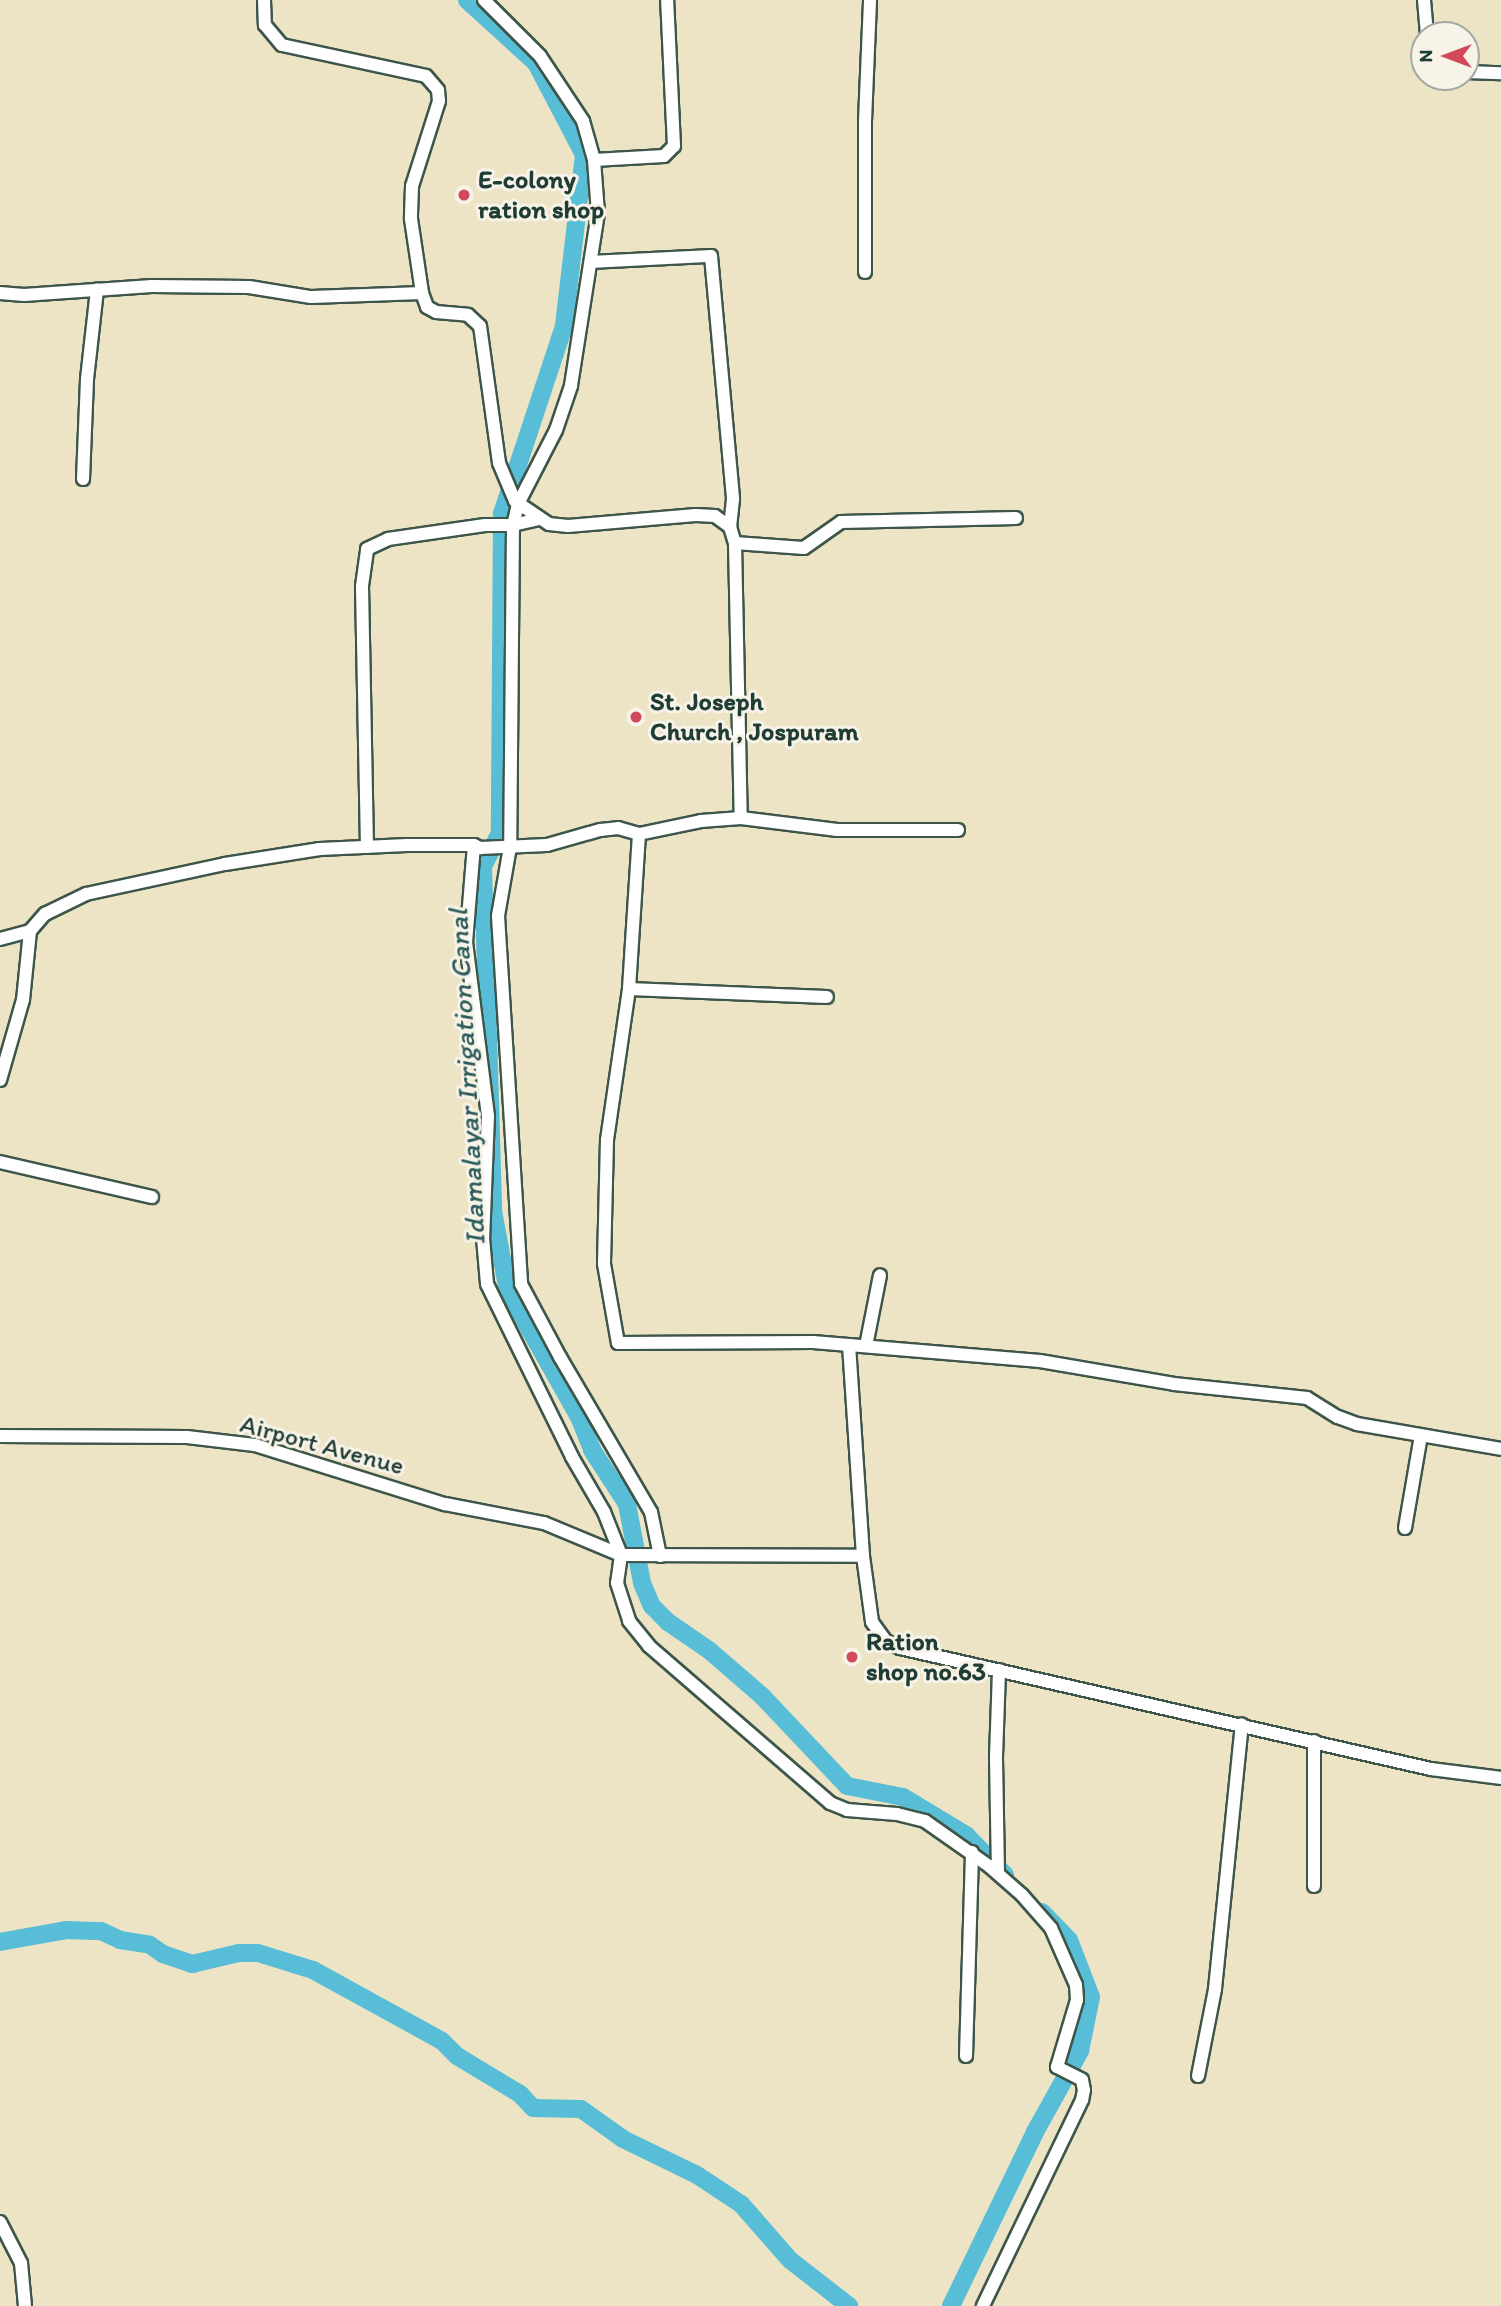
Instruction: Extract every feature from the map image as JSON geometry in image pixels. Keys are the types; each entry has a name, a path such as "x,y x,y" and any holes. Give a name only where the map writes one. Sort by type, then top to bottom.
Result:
{"street":[{"path":"264,0 265,25 282,45 426,76 438,90 439,101 412,186 411,219 422,293 427,307 436,312 468,315 480,326 499,463 516,502 549,524 568,526 696,515 715,516 730,527"},
{"path":"484,0 540,56 583,121 594,160 598,213 571,386 556,430 516,502 513,525 508,847 498,916 521,1284 560,1357 651,1512 653,1556"},
{"path":"594,160 664,156 674,146 667,0"},
{"path":"865,272 865,121 870,0"},
{"path":"1424,0 1426,21"},
{"path":"1480,72 1501,73"},
{"path":"591,262 711,256 733,499 730,527 735,543 742,758 741,818"},
{"path":"0,293 24,295 152,286 249,286 311,297 422,293"},
{"path":"83,479 88,379 97,290"},
{"path":"735,543 804,548 841,522 1016,518"},
{"path":"367,847 362,586 367,549 388,539 485,525 513,525 538,519"},
{"path":"0,939 30,931 45,914 86,894 249,860 320,849 547,845 600,830 618,828 639,834 701,821 741,818 837,830 958,830"},
{"path":"639,834 629,989 607,1140 604,1264 618,1343 744,1341 849,1345 1040,1361 1174,1384 1307,1398 1338,1417 1357,1424 1501,1449"},
{"path":"477,847 466,942 488,1116 483,1238 487,1284 572,1457 595,1493 621,1555 617,1583 629,1621 636,1632 830,1803 847,1810 904,1815 925,1821 998,1873 1051,1928 1076,1985 1077,2000 1057,2067 1079,2078 1084,2090 1082,2100 983,2306"},
{"path":"0,1080 23,1000 30,931"},
{"path":"629,989 827,997"},
{"path":"0,1163 152,1198"},
{"path":"866,1346 880,1275"},
{"path":"849,1345 863,1556 872,1622 886,1641 900,1648 1431,1769 1501,1778"},
{"path":"1405,1528 1421,1435"},
{"name":"Airport Avenue","path":"0,1436 187,1437 255,1445 445,1504 544,1523 621,1555"},
{"path":"621,1555 863,1556"},
{"path":"998,1873 996,1756 999,1670"},
{"path":"1198,2076 1215,1989 1242,1724"},
{"path":"1314,1741 1314,1886"},
{"path":"966,2056 972,1852"},
{"path":"0,2222 21,2263 25,2306"}],"waterway":[{"name":"Idamalayar Irrigation Canal","path":"467,0 536,63 584,155 564,326 502,514 500,833 483,867 493,1211 508,1291 579,1417 592,1450 627,1504 642,1583 652,1606 668,1622 710,1651 762,1696 847,1786 903,1797 966,1835 1005,1875"},
{"name":"Idamalayar Irrigation Canal","path":"951,2306 1035,2132 1080,2051 1091,1997 1069,1940 1042,1912"},
{"path":"0,1942 66,1930 101,1931 120,1940 150,1945 163,1954 192,1964 239,1953 258,1953 313,1970 442,2041 457,2056 520,2094 533,2108 581,2109 623,2139 697,2175 741,2204 790,2260 849,2306"}],"place":[{"name":"E-colony ration shop","path":"464,195"},
{"name":"St. Joseph Church , Jospuram","path":"636,717"},
{"name":"Ration shop no.63","path":"852,1657"}]}
